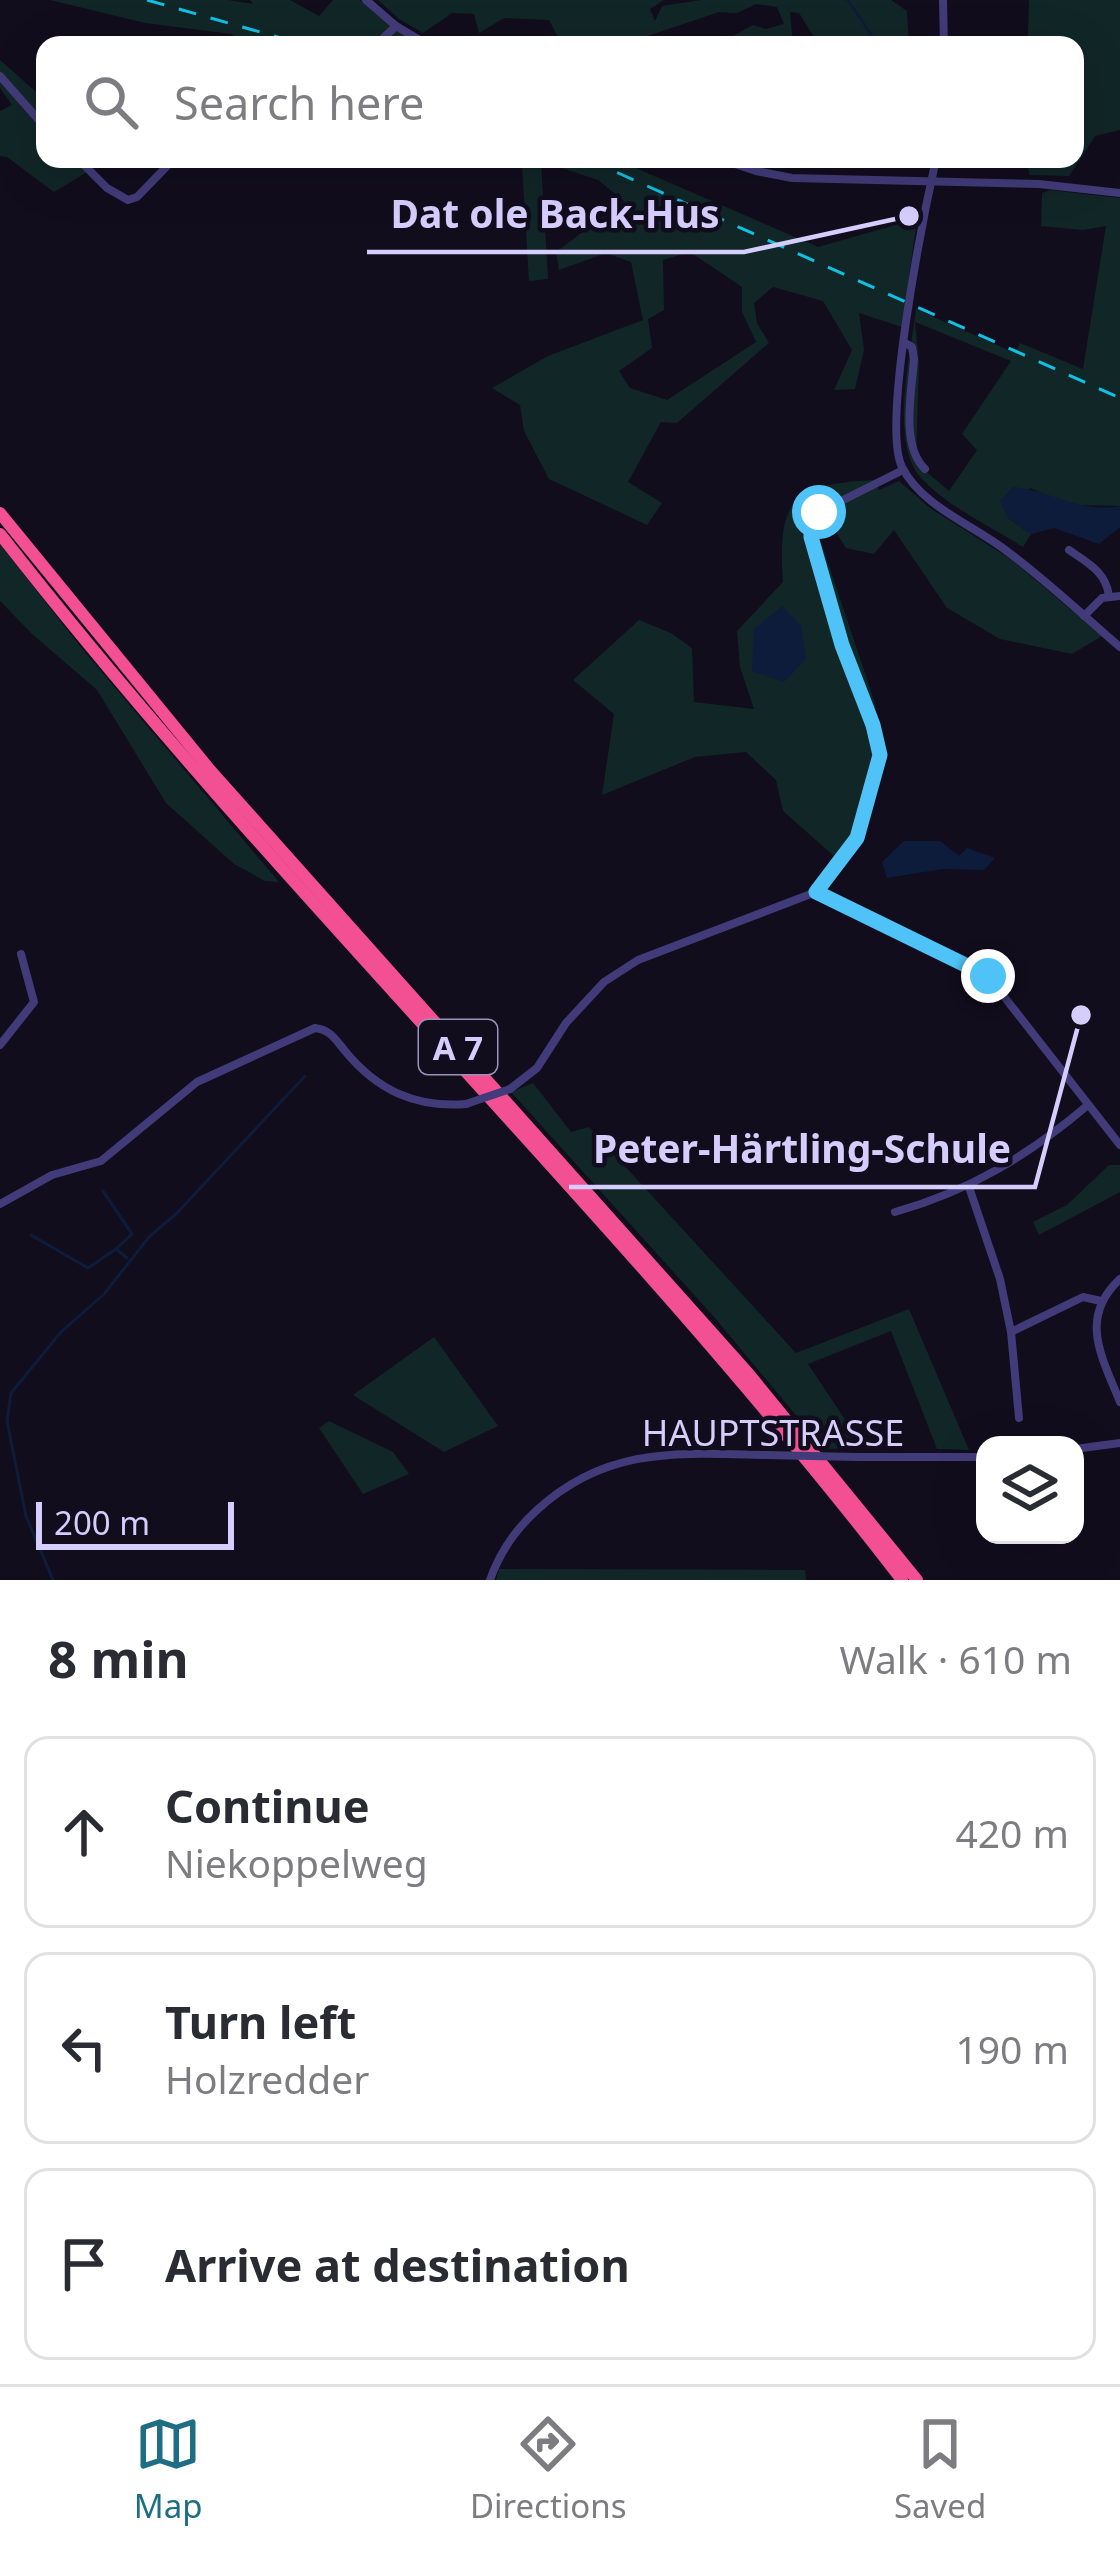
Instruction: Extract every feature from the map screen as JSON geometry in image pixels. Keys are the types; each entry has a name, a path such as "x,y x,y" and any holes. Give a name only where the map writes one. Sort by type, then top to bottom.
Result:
{"highway":[{"name":"A 7","path":"0,513 210,770 704,1321 917,1580"},
{"name":"A 7","path":"0,534 219,799 671,1304 902,1580"}],"street":[{"path":"365,0 413,36"},
{"path":"943,0 944,36"},
{"path":"385,36 396,26"},
{"path":"0,76 36,117"},
{"path":"86,168 128,200 165,168"},
{"path":"751,168 782,177 1039,184 1120,194"},
{"path":"934,168 894,425 903,470 934,503 1004,549 1120,647"},
{"path":"905,343 912,347 914,358 912,441 917,461 925,470"},
{"path":"0,1204 52,1175 101,1161 181,1091 315,1028 332,1034 376,1083 392,1092 442,1106 466,1104 511,1089 537,1068 566,1023 604,982 638,960 816,892 857,838 880,755 842,645 810,528 819,512 903,470"},
{"path":"1070,550 1097,569 1114,596 1084,616"},
{"path":"816,892 988,976 1120,1145"},
{"path":"0,1045 34,1002 21,954"},
{"path":"895,1212 969,1187 1028,1153 1088,1105"},
{"path":"969,1187 1012,1332 1019,1418"},
{"path":"1120,1280 1101,1301 1095,1324 1120,1402"},
{"path":"1012,1332 1083,1298 1101,1301"},
{"path":"1084,1448 1120,1443"},
{"name":"HAUPTSTRASSE","path":"490,1580 506,1546 529,1517 564,1487 603,1466 635,1457 677,1453 976,1457"}],"green space":[{"path":"50,0 253,4 250,0 290,0 319,16 333,0 360,0 406,36 234,36 145,23"},
{"path":"378,0 664,0 650,9 655,21 662,6 701,0 891,0 907,11 908,36 813,36 799,13 790,12 792,36 733,36 753,25 766,29 784,24 777,7 756,4 648,36 557,36 549,20 504,18 479,33 474,14 452,13 423,33"},
{"path":"1029,0 1120,0 1120,130 1095,136 1084,153 1084,36 1028,36"},
{"path":"0,60 36,92 36,168 94,168 54,192 0,156 0,111 12,105 0,88"},
{"path":"522,168 541,168 548,279 529,281"},
{"path":"562,168 636,168 818,247 917,219 902,327 859,313 864,350 855,389 834,390 852,350 823,301 773,287 754,303 757,323 769,343 677,423 661,422 628,482 662,503 647,525 549,479 524,431 520,405 492,388 548,356 643,320 631,262 606,253 559,270 556,252 624,201 598,180","holes":["690,252 742,287 742,312 756,342 667,400 630,388 619,371 652,348 648,319 664,310 663,260"]},
{"path":"1028,168 1074,168 1069,176 1030,175"},
{"path":"1042,193 1120,198 1120,506 1071,505 1030,488 1008,518 1031,534 1023,547 958,508 923,480 906,445 905,398 916,309 1015,353 1020,343 1083,369 1106,226 1083,230 1041,226","holes":["915,322 1011,361 962,434 977,450 949,491 916,463 919,363"]},
{"path":"874,480 879,490 899,481 930,508 1012,560 1102,636 1072,654 1000,639 947,608 894,530 874,554 846,548 825,515 816,527 874,700 886,755 862,841 844,865 783,811 776,780 746,752 695,757 602,795 614,714 573,680 639,620 692,648 694,702 754,709 740,667 737,631 783,582 783,532 788,514 808,492"},
{"path":"0,544 279,882 265,881 234,864 166,803 97,690 0,601"},
{"path":"533,1083 571,1132 589,1127 796,1353 909,1309 969,1450 937,1449 891,1331 808,1364 864,1448 824,1449 715,1318 511,1092"},
{"path":"1109,1165 1120,1165 1120,1192 1039,1235 1033,1222 1067,1205"},
{"path":"434,1337 498,1426 444,1452 353,1395"},
{"path":"329,1421 393,1452 409,1474 363,1494 319,1428"},
{"path":"499,1569 805,1570 806,1580 496,1580"}],"water":[{"path":"1013,487 1092,507 1120,506 1120,527 1099,544 1054,528 1031,534 1008,518 1000,501"},
{"path":"782,606 801,625 806,659 784,682 752,671 754,629"},
{"path":"904,841 940,841 959,856 967,848 995,858 984,870 942,869 887,878 882,862"}],"waterway":[{"path":"848,0 872,36"},
{"path":"53,1580 26,1516 7,1421 11,1393 61,1332 104,1294 149,1237 305,1076"},
{"path":"103,1191 132,1234 116,1249 127,1258"},
{"path":"31,1235 88,1268 116,1249"}],"railway":[{"path":"147,0 274,36"},
{"path":"607,168 1120,398"}],"place":[{"name":"Dat ole Back-Hus","path":"909,216"},
{"name":"Peter-Härtling-Schule","path":"1081,1015"}],"route":[{"path":"819,512 810,528 811,537 880,755 857,838 816,892 988,976"}]}
